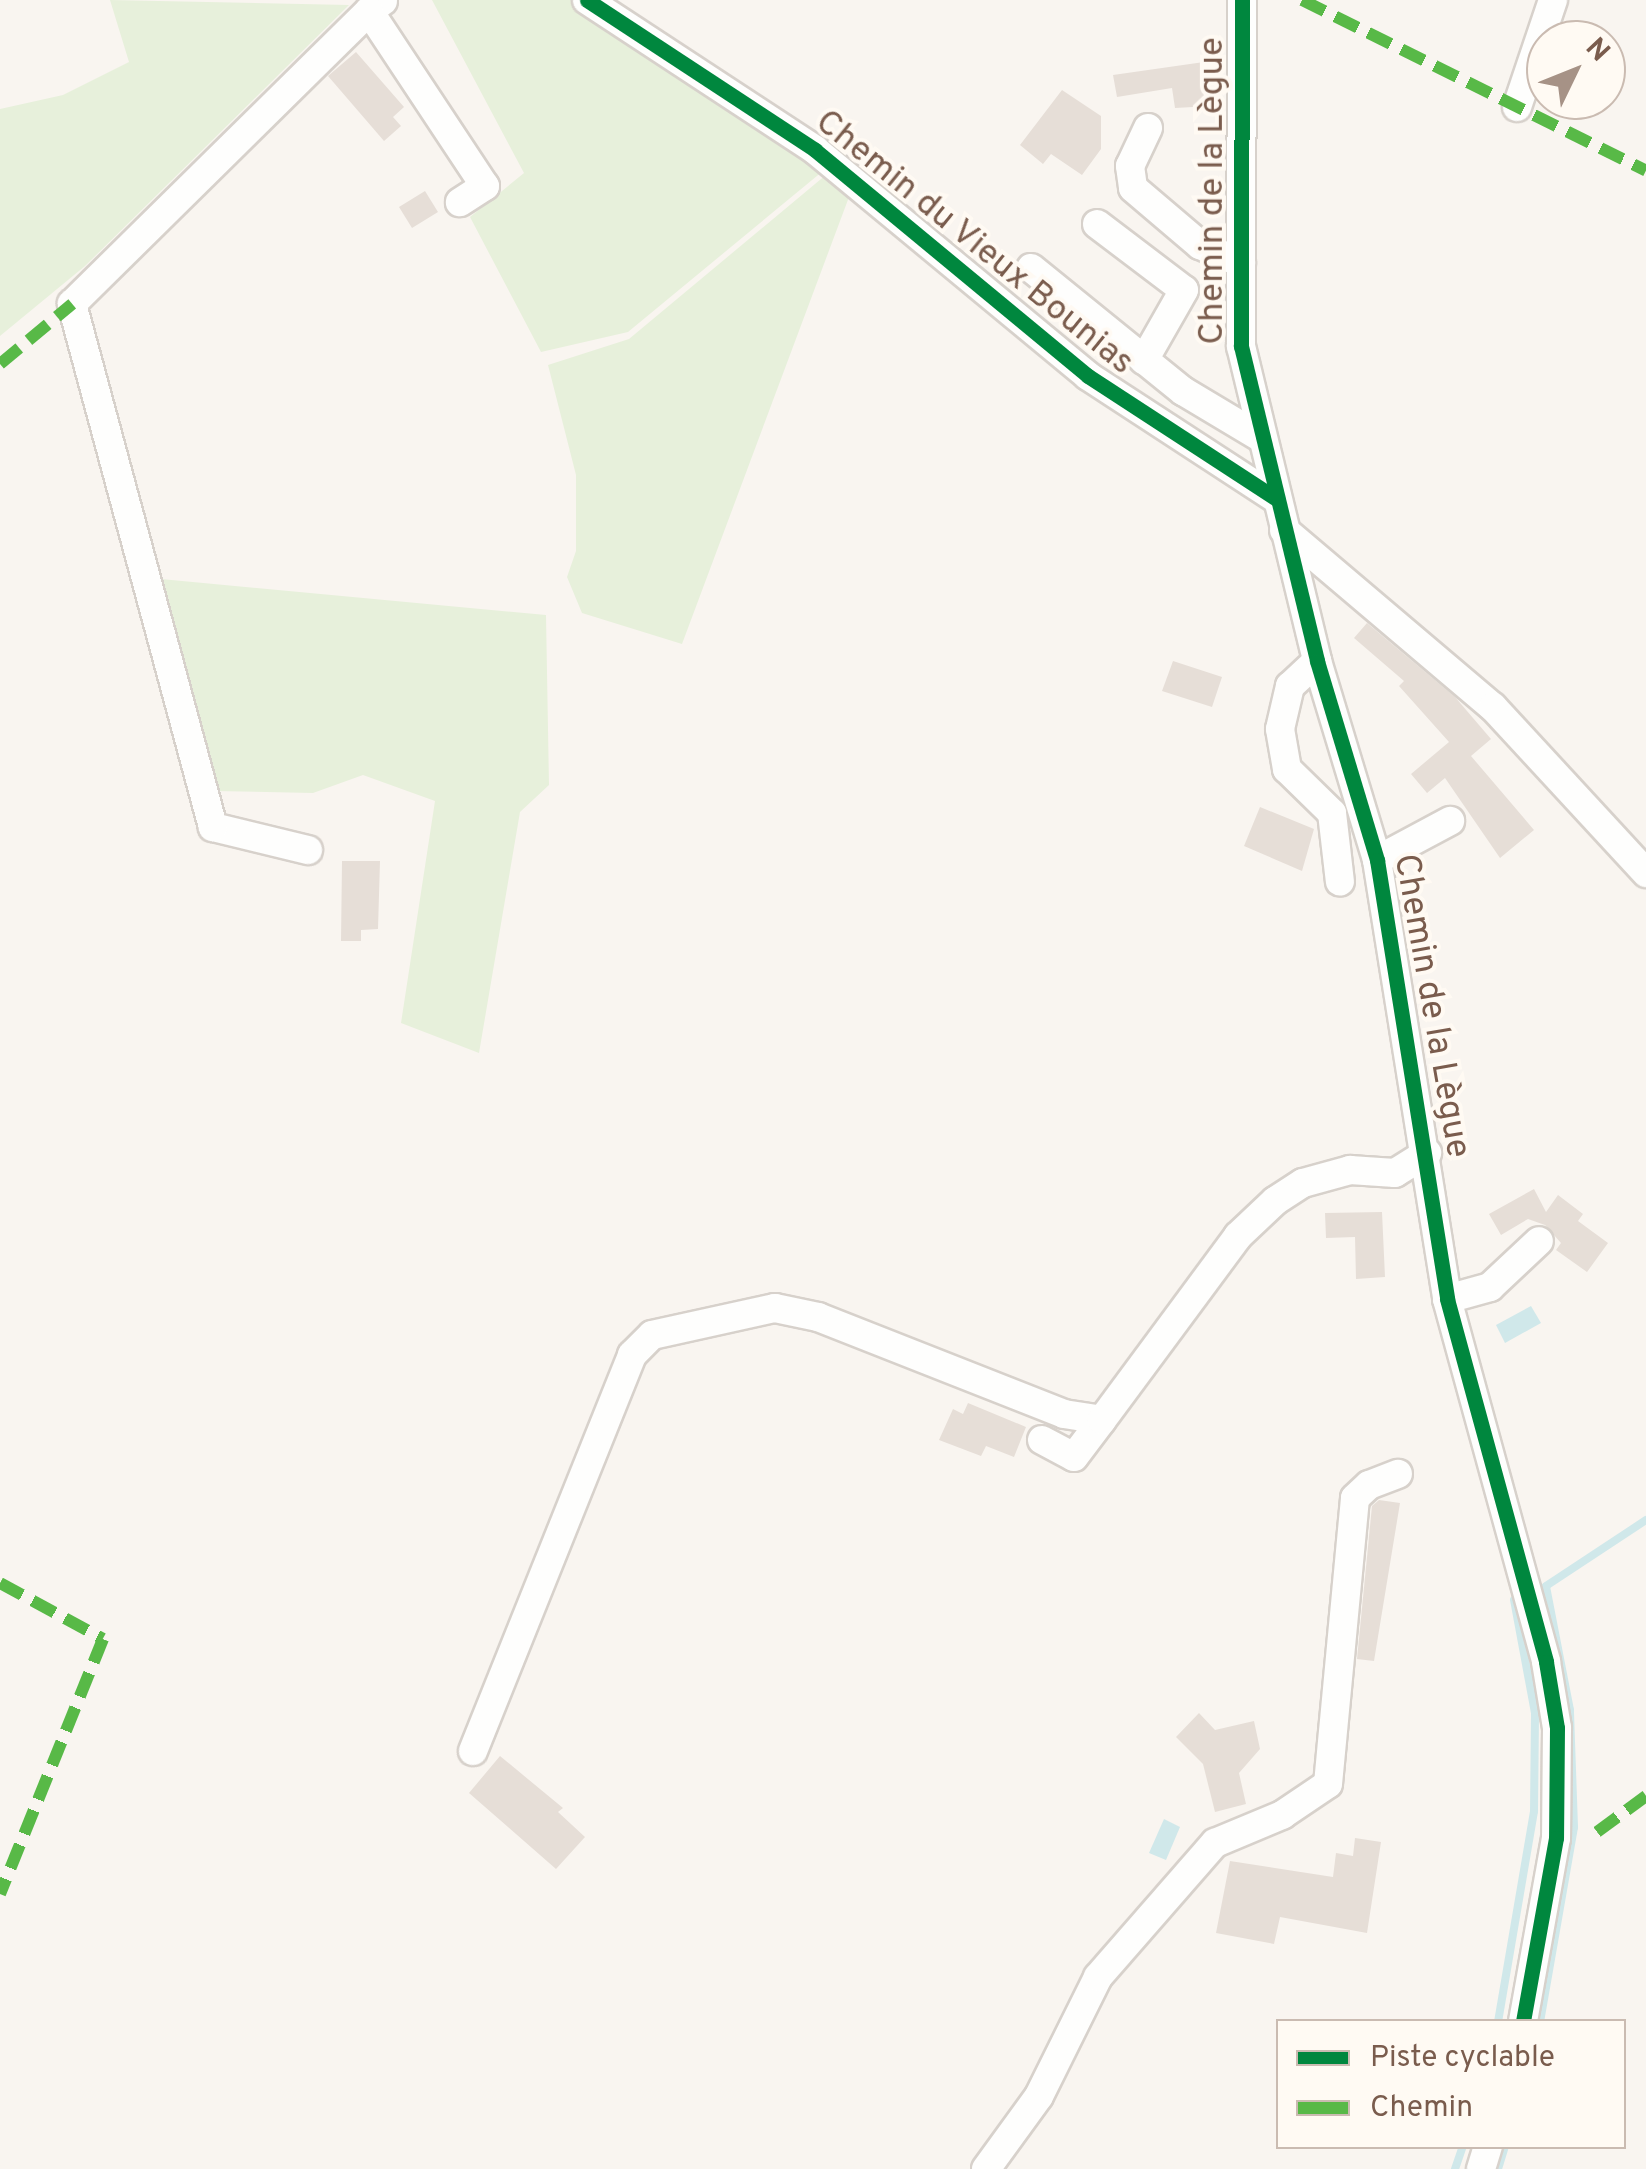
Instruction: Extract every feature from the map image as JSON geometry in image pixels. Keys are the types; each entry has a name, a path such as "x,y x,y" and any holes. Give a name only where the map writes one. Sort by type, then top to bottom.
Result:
{"street":[{"name":"Chemin du Vieux Bounias","path":"587,0 815,150 1088,376 1275,498"},
{"name":"Chemin de la Lègue","path":"1242,0 1241,346 1260,437 1318,661 1377,860 1448,1299 1541,1644 1556,1728 1556,1838 1524,2019"},
{"path":"1518,107 1553,0"},
{"path":"308,850 213,827 72,304 376,6 486,186 460,202"},
{"path":"1148,128 1130,166 1133,188 1200,245 1242,263"},
{"path":"1097,224 1184,290 1144,360"},
{"path":"1031,268 1144,360 1260,437"},
{"path":"1284,530 1493,707 1646,873"},
{"path":"1318,661 1290,686 1280,729 1287,769 1332,812 1340,882"},
{"path":"1377,860 1450,821"},
{"path":"1042,1440 1074,1458 1238,1236 1275,1200 1303,1183 1350,1170 1395,1173 1427,1153"},
{"path":"1448,1299 1490,1286 1539,1241"},
{"path":"473,1751 632,1355 652,1336 774,1308 818,1317 1064,1414 1102,1420"},
{"path":"986,2169 1038,2096 1098,1977 1215,1844 1282,1815 1328,1784 1355,1498 1368,1485 1398,1474"}],"green space":[{"path":"110,0 349,5 85,266 0,336 0,109 63,95 129,62"},
{"path":"432,0 572,0 823,171 628,332 541,352 470,217 524,173"},
{"path":"827,174 849,197 682,644 582,613 567,577 576,551 576,475 548,365 629,339"},
{"path":"161,579 546,615 549,785 520,812 479,1053 401,1023 435,801 363,775 313,793 214,791"}],"water":[{"path":"1531,1306 1541,1323 1505,1343 1496,1325"},
{"path":"1164,1819 1180,1827 1166,1860 1149,1853"}],"building":[{"path":"356,52 404,107 393,117 401,126 384,141 328,76"},
{"path":"1204,62 1211,106 1175,108 1172,88 1117,97 1113,75"},
{"path":"1062,90 1101,116 1101,149 1082,175 1051,154 1043,164 1020,145"},
{"path":"425,191 438,212 412,228 399,207"},
{"path":"1367,623 1455,697 1491,739 1471,756 1534,830 1500,858 1445,778 1427,793 1411,774 1449,742 1399,686 1404,681 1354,638"},
{"path":"1173,661 1222,677 1212,707 1162,691"},
{"path":"1260,807 1314,829 1302,871 1244,846"},
{"path":"342,861 380,861 378,929 361,930 361,941 341,941"},
{"path":"1534,1189 1546,1212 1558,1195 1583,1214 1578,1221 1608,1243 1587,1272 1556,1250 1561,1243 1545,1225 1528,1219 1501,1235 1489,1214"},
{"path":"1382,1212 1385,1277 1356,1279 1355,1237 1326,1238 1325,1213"},
{"path":"968,1403 1026,1427 1014,1457 986,1446 981,1456 939,1440 953,1409 963,1414"},
{"path":"1379,1500 1400,1503 1374,1661 1357,1659 1372,1506"},
{"path":"1199,1713 1215,1730 1254,1721 1260,1749 1239,1773 1246,1804 1215,1812 1203,1764 1176,1737"},
{"path":"500,1756 563,1808 558,1812 585,1837 556,1869 469,1793"},
{"path":"1355,1838 1381,1842 1367,1933 1280,1917 1274,1944 1216,1933 1230,1861 1333,1877 1336,1853 1353,1856"}],"waterway":[{"path":"1541,2019 1574,1827 1570,1710 1546,1586 1646,1520"},
{"path":"1499,2019 1534,1811 1535,1713 1514,1600"},
{"path":"1455,2169 1462,2149"},
{"path":"1498,2169 1504,2149"}],"marked path":[{"path":"1302,0 1646,171"},
{"path":"0,364 72,304"},
{"path":"0,1583 103,1639 0,1894"},
{"path":"1597,1832 1646,1796"}],"cycle path":[{"path":"587,0 815,150 1088,376 1275,498"},
{"path":"1242,0 1241,346 1317,661 1377,860 1447,1299 1546,1662 1557,1728 1556,1838 1524,2019"}]}
